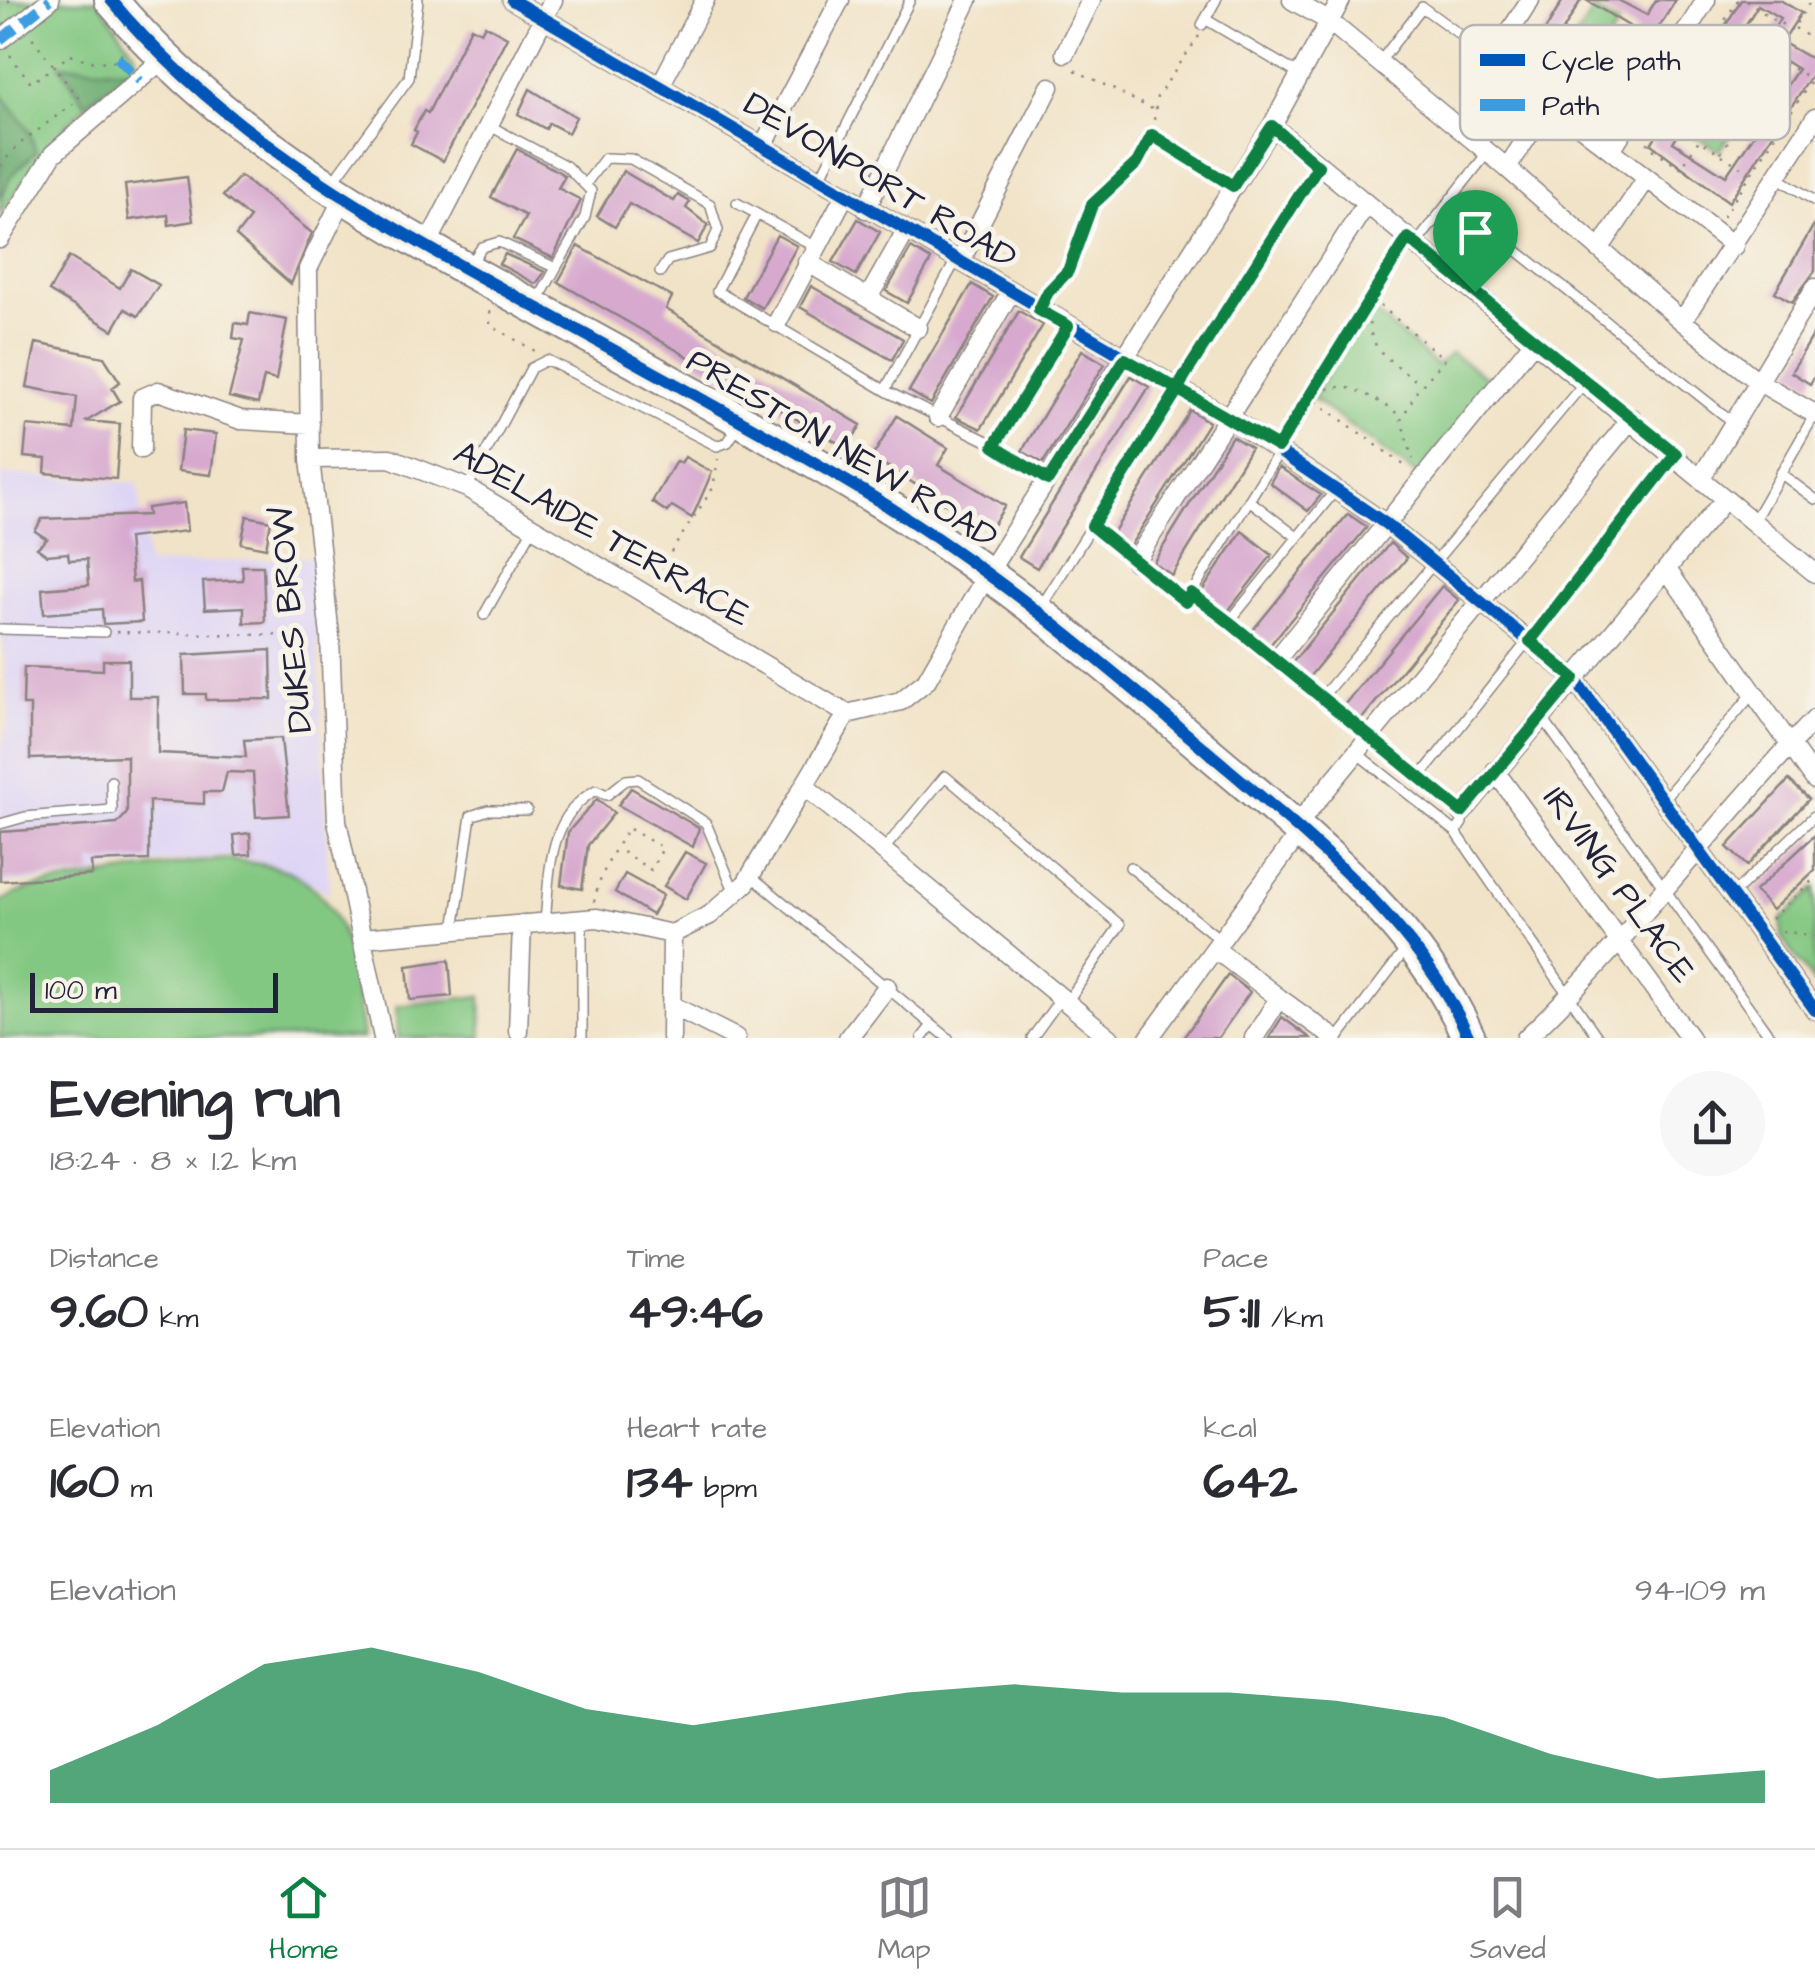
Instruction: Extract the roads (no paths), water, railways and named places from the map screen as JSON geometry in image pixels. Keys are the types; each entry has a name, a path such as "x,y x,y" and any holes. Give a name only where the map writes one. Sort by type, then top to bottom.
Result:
{"highway":[{"name":"PRESTON NEW ROAD","path":"111,0 151,47 335,194 741,421 989,571 1298,829 1410,942 1437,979 1469,1038"}],"street":[{"path":"0,41 50,0"},
{"name":"DEVONPORT ROAD","path":"512,0 1279,448 1436,562 1574,678 1815,1010"},
{"path":"426,247 552,0"},
{"path":"660,86 706,0"},
{"path":"763,146 840,0"},
{"path":"866,208 968,0"},
{"path":"1062,58 1092,0"},
{"path":"1292,0 1330,22 1460,129"},
{"path":"362,938 587,919 672,934 710,916 751,876 807,788 847,714 901,701 926,681 989,571 1272,126 1341,0"},
{"path":"1514,25 1530,0"},
{"path":"1691,25 1706,0"},
{"path":"0,238 53,154 151,47"},
{"path":"958,261 1050,88"},
{"path":"1682,321 1815,118"},
{"path":"1272,126 1365,206 1676,454 1815,573"},
{"path":"1473,140 1682,321 1759,382 1814,412"},
{"path":"1507,168 1525,140"},
{"path":"1599,140 1734,246"},
{"path":"1611,150 1618,140"},
{"path":"1600,248 1647,178"},
{"name":"DUKES BROW","path":"335,194 308,269 310,460 330,636 337,821 384,1038"},
{"path":"776,323 844,195"},
{"path":"1135,561 1365,206"},
{"path":"868,298 906,231"},
{"path":"812,254 868,298 918,328"},
{"path":"1702,476 1815,288"},
{"path":"938,417 1010,293"},
{"path":"1276,660 1386,524 1414,473 1534,341"},
{"path":"141,449 142,398 158,391 242,420 310,424"},
{"path":"1150,1038 1298,829 1480,599 1632,418"},
{"name":"ADELAIDE TERRACE","path":"310,460 390,458 467,488 847,714"},
{"path":"1462,812 1540,715 1668,571 1725,498"},
{"path":"1668,571 1815,780"},
{"path":"1526,1038 1570,997 1698,845 1815,718"},
{"name":"IRVING PLACE","path":"1495,771 1690,1038"},
{"path":"807,788 885,848 1110,1038"},
{"path":"516,1034 522,924"},
{"path":"671,1038 672,934"},
{"path":"1218,945 1278,998 1336,1038"},
{"path":"848,1038 887,987"},
{"path":"1254,1038 1278,998"},
{"path":"671,1005 728,1036"}],"lane":[{"path":"335,194 409,78 418,0"},
{"path":"819,180 910,0"},
{"path":"1216,0 1204,22 1300,75"},
{"path":"1379,63 1422,7 1460,34"},
{"path":"488,125 566,166 587,182 591,202 534,307"},
{"path":"1412,241 1488,152"},
{"path":"587,182 605,158 630,158 710,204 718,230 710,248 668,260 660,272"},
{"path":"1040,610 1318,166"},
{"path":"1777,177 1815,201"},
{"path":"1451,198 1734,423"},
{"path":"738,204 812,254"},
{"path":"756,214 716,292 1048,480"},
{"path":"467,270 482,246 500,242 556,268"},
{"path":"884,390 958,261"},
{"path":"994,446 1068,326"},
{"path":"467,488 531,368 547,360 717,446 728,442 741,421"},
{"path":"1322,697 1585,382"},
{"path":"1753,522 1814,412"},
{"path":"1092,526 1186,602 1279,448"},
{"path":"1420,777 1676,454"},
{"path":"1780,473 1815,499"},
{"path":"1229,622 1336,489"},
{"path":"1249,500 1298,537"},
{"path":"484,615 532,528"},
{"path":"1191,593 1462,812 1462,823 1456,832"},
{"path":"0,629 104,632"},
{"path":"1664,799 1754,692"},
{"path":"1540,715 1771,1038"},
{"path":"1358,754 1456,832 1598,1038"},
{"path":"885,848 945,776 1120,925 1032,1038"},
{"path":"545,922 552,845 564,818 585,796 596,790 607,795 626,780 638,779 706,822 734,893"},
{"path":"0,824 26,817 112,810 112,781"},
{"path":"454,930 471,816 488,810 527,810"},
{"path":"1733,894 1815,814"},
{"path":"1130,867 1218,945"},
{"path":"751,876 948,1038"},
{"path":"582,1038 587,919"},
{"path":"1336,1038 1410,942"},
{"path":"922,1038 932,1025"}]}
